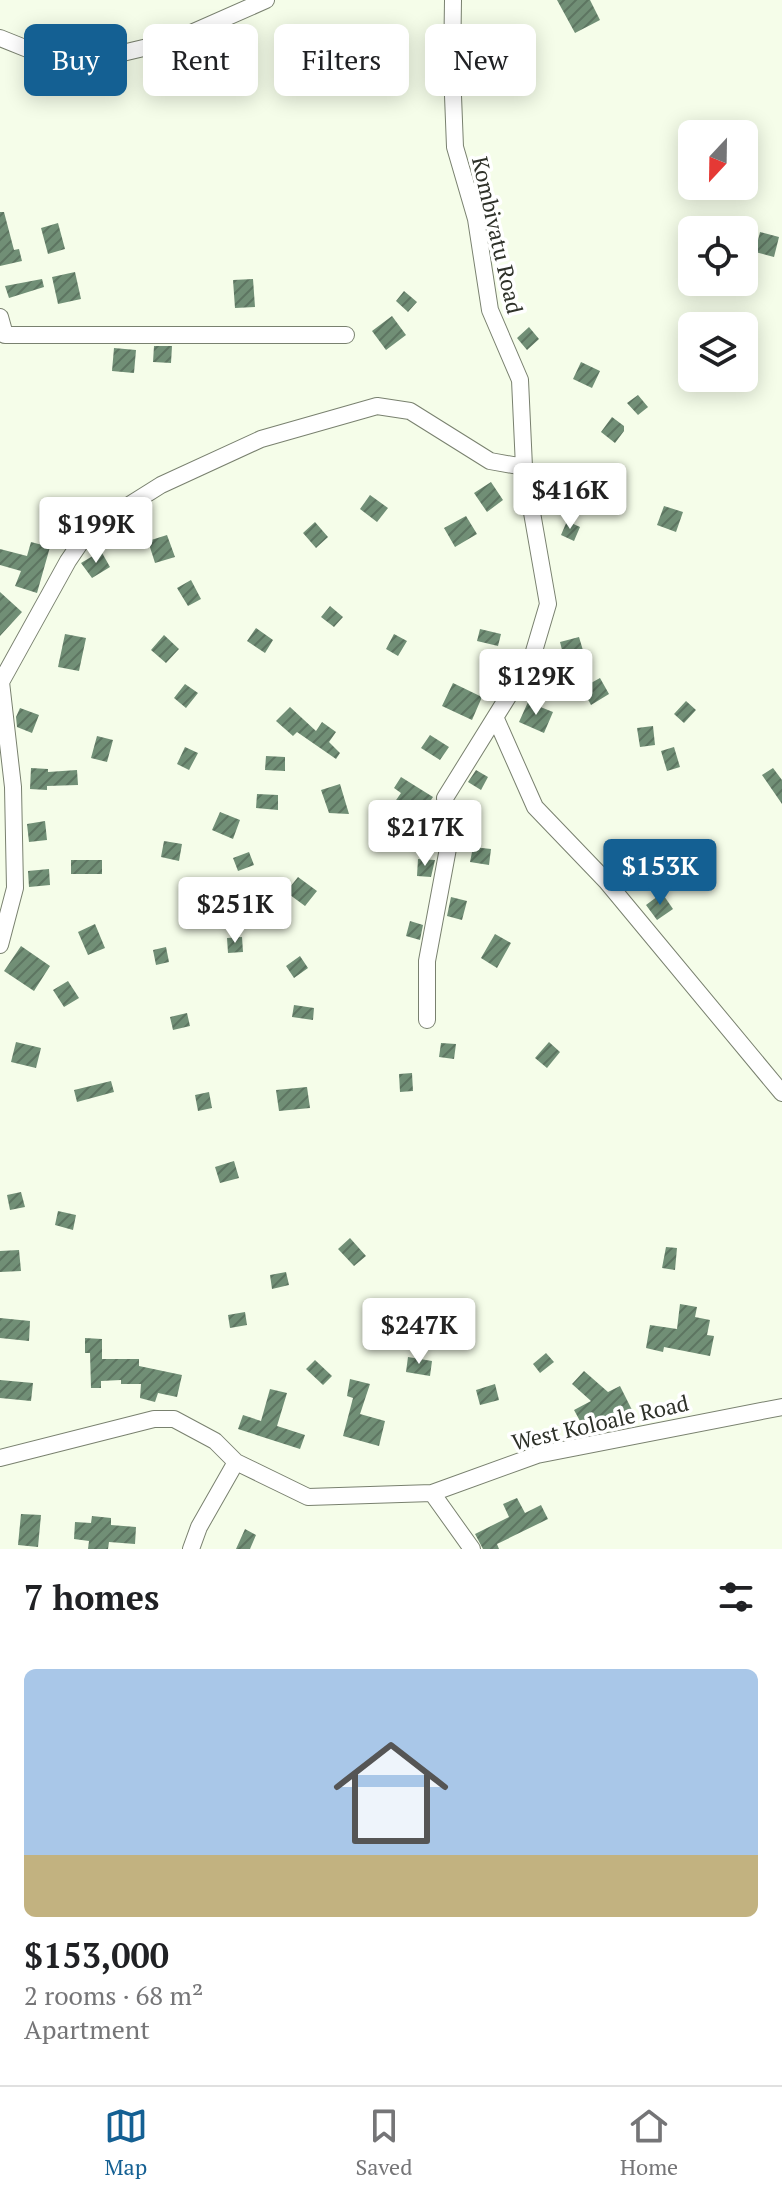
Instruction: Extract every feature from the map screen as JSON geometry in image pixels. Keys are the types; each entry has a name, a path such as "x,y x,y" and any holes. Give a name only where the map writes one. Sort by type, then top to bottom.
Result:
{"street":[{"path":"0,38 30,50 114,55 173,41 266,0"},
{"name":"Kombivatu Road","path":"427,1020 427,961 449,843 445,798 532,658 548,604 524,467 520,380 490,310 476,219 455,147 453,0"},
{"path":"0,317 5,335 346,335"},
{"path":"0,945 15,888 13,787 0,682 85,536 161,485 261,439 377,406 410,411 490,461 524,467"},
{"path":"496,719 535,807 606,881 782,1093"},
{"name":"West Koloale Road","path":"0,1458 154,1419 174,1419 215,1441 236,1462 308,1497 432,1493 537,1455 782,1407"},
{"path":"191,1549 199,1527 236,1462"},
{"path":"432,1493 472,1549"}],"building":[{"path":"557,0 590,0 600,20 575,33"},
{"path":"0,212 4,212 14,250 19,249 22,261 0,266"},
{"path":"58,223 65,249 48,254 41,228"},
{"path":"760,232 779,237 774,257 758,253"},
{"path":"75,272 81,299 58,304 52,277"},
{"path":"42,279 44,287 9,298 5,286"},
{"path":"253,279 255,307 235,308 233,280"},
{"path":"404,291 417,302 408,312 396,301"},
{"path":"392,316 406,335 386,350 372,331"},
{"path":"529,327 539,339 527,350 517,338"},
{"path":"154,346 172,346 171,363 153,362"},
{"path":"114,348 136,350 134,373 112,371"},
{"path":"581,362 600,371 592,388 573,379"},
{"path":"638,395 648,407 638,415 627,403"},
{"path":"612,417 624,426 615,443 601,432"},
{"path":"491,482 503,500 487,512 474,493"},
{"path":"602,485 617,491 611,506 596,500"},
{"path":"370,495 388,508 377,522 360,509"},
{"path":"664,506 683,512 676,532 657,525"},
{"path":"466,516 477,534 455,547 444,528"},
{"path":"567,521 580,527 574,541 561,535"},
{"path":"315,522 328,537 316,548 303,533"},
{"path":"167,535 175,557 155,563 148,541"},
{"path":"31,542 50,547 37,593 15,586 21,571 0,565 0,549 27,556"},
{"path":"101,551 110,567 92,578 81,563"},
{"path":"191,580 201,599 188,606 177,588"},
{"path":"0,592 22,612 0,636"},
{"path":"330,606 343,617 334,627 321,617"},
{"path":"256,628 273,640 265,653 247,641"},
{"path":"480,629 501,634 498,646 477,641"},
{"path":"65,634 86,638 79,671 58,667"},
{"path":"394,634 407,641 398,656 386,649"},
{"path":"164,635 179,649 166,663 151,650"},
{"path":"579,637 585,657 565,662 560,642"},
{"path":"600,678 609,694 591,705 582,688"},
{"path":"453,683 482,697 472,720 442,706"},
{"path":"185,684 198,693 186,708 174,698"},
{"path":"686,701 696,710 684,723 674,714"},
{"path":"528,702 553,712 544,733 519,722"},
{"path":"290,707 316,731 322,722 336,732 329,742 340,753 336,759 297,732 293,736 276,721"},
{"path":"20,708 39,715 32,733 17,727 16,717"},
{"path":"653,726 655,745 640,747 637,728"},
{"path":"430,735 449,747 440,760 421,748"},
{"path":"97,736 113,740 107,762 91,758"},
{"path":"185,747 198,753 189,770 177,764"},
{"path":"674,747 680,767 667,771 661,751"},
{"path":"266,756 285,757 285,771 265,770"},
{"path":"31,768 48,769 48,772 77,770 78,785 47,786 47,790 30,789"},
{"path":"773,768 782,780 782,804 762,775"},
{"path":"476,770 488,777 481,790 468,782"},
{"path":"401,777 433,797 429,803 435,807 424,823 394,803 401,793 394,788"},
{"path":"340,784 349,814 329,813 321,790"},
{"path":"257,794 278,795 278,810 256,808"},
{"path":"220,812 240,820 233,839 212,830"},
{"path":"45,821 47,840 29,842 27,824"},
{"path":"164,841 182,844 179,861 161,857"},
{"path":"473,847 491,849 489,865 470,862"},
{"path":"249,852 254,865 238,871 233,858"},
{"path":"418,859 435,860 431,877 417,876"},
{"path":"71,860 102,860 102,874 71,874"},
{"path":"49,869 50,885 29,887 28,871"},
{"path":"298,877 317,891 305,906 286,892"},
{"path":"662,893 673,909 657,920 646,905"},
{"path":"451,897 467,901 462,920 447,916"},
{"path":"410,921 423,925 420,940 406,936"},
{"path":"95,924 105,948 88,955 78,932"},
{"path":"495,934 511,943 497,968 481,958"},
{"path":"242,937 243,952 228,953 227,938"},
{"path":"21,946 50,966 34,991 4,971"},
{"path":"166,947 169,962 156,965 153,950"},
{"path":"300,956 308,968 294,978 286,966"},
{"path":"68,981 79,998 64,1007 53,990"},
{"path":"294,1005 314,1008 313,1020 292,1017"},
{"path":"187,1013 190,1026 173,1030 170,1017"},
{"path":"16,1042 41,1048 36,1068 11,1062"},
{"path":"549,1042 560,1052 547,1068 535,1058"},
{"path":"441,1043 456,1044 454,1059 439,1057"},
{"path":"412,1073 413,1091 400,1092 399,1074"},
{"path":"111,1081 114,1092 77,1102 74,1090"},
{"path":"307,1087 310,1108 279,1111 276,1090"},
{"path":"209,1092 212,1108 198,1111 195,1095"},
{"path":"234,1161 239,1178 220,1183 215,1167"},
{"path":"21,1192 25,1207 10,1210 7,1195"},
{"path":"58,1211 76,1215 73,1230 55,1225"},
{"path":"350,1238 366,1256 354,1266 338,1249"},
{"path":"666,1247 677,1248 675,1270 662,1268"},
{"path":"19,1250 21,1271 0,1272 0,1251"},
{"path":"286,1272 289,1285 272,1289 270,1275"},
{"path":"680,1304 697,1307 695,1317 710,1320 707,1335 714,1336 710,1356 664,1347 663,1352 646,1348 650,1325 677,1329"},
{"path":"245,1312 247,1325 230,1328 228,1315"},
{"path":"0,1318 30,1321 29,1341 0,1338"},
{"path":"85,1338 102,1339 102,1359 139,1359 139,1366 182,1375 177,1397 158,1393 155,1402 140,1398 141,1384 121,1384 121,1380 101,1381 101,1388 91,1388 90,1353 85,1353"},
{"path":"546,1353 554,1362 540,1373 533,1364"},
{"path":"408,1357 432,1361 430,1376 406,1372"},
{"path":"315,1360 332,1376 323,1385 306,1369"},
{"path":"584,1371 608,1392 620,1386 633,1412 607,1425 603,1422 586,1432 574,1410 591,1401 572,1384"},
{"path":"350,1379 370,1384 360,1414 385,1421 379,1446 343,1436 353,1398 347,1396"},
{"path":"0,1380 33,1383 31,1401 0,1398"},
{"path":"495,1384 499,1400 480,1405 476,1390"},
{"path":"270,1389 287,1393 277,1426 305,1435 300,1449 238,1429 243,1415 261,1421"},
{"path":"517,1498 525,1513 541,1505 548,1519 497,1544 499,1549 483,1549 475,1534 509,1517 503,1504"},
{"path":"21,1514 41,1515 38,1547 18,1545"},
{"path":"92,1516 111,1518 111,1525 136,1527 135,1544 109,1542 108,1549 88,1549 89,1541 74,1539 75,1522 91,1523"},
{"path":"245,1529 256,1535 250,1549 236,1549"}]}
